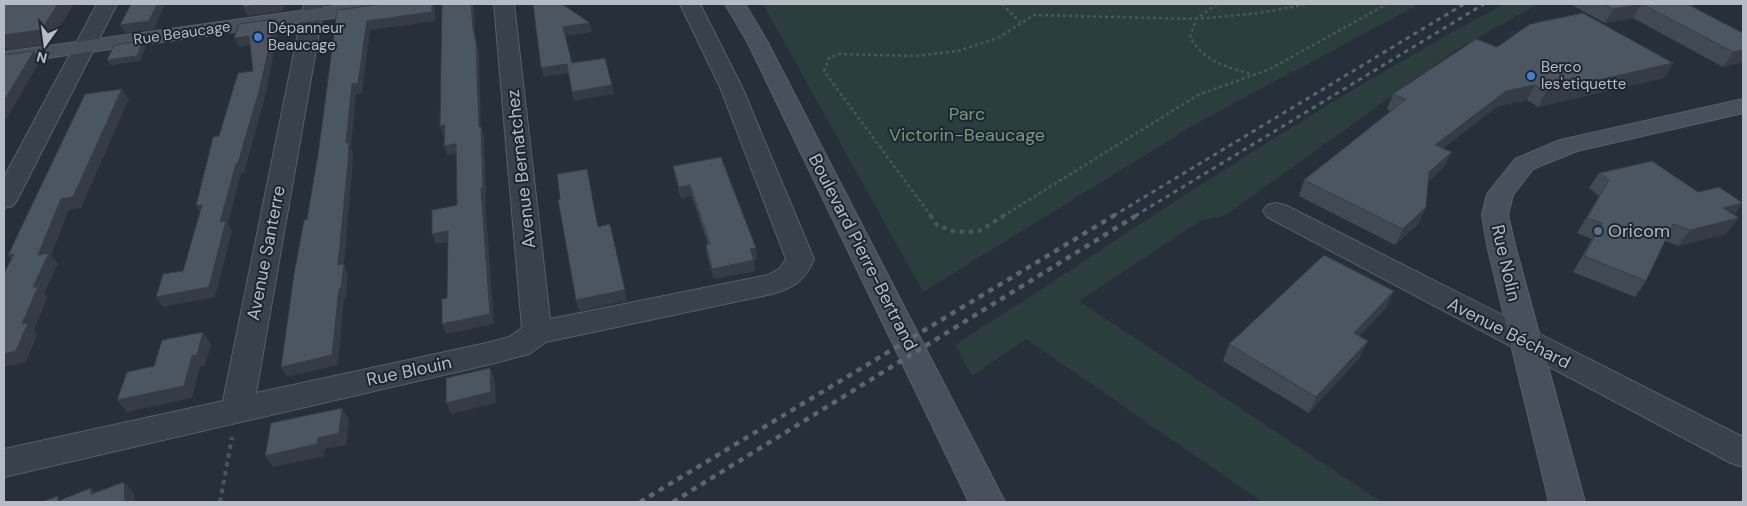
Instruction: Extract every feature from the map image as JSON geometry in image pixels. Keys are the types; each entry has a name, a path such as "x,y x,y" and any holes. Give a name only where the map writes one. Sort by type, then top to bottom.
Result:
{"street":[{"path":"4,200 107,4"},
{"name":"Rue Beaucage","path":"4,58 312,10 390,4"},
{"name":"Avenue Bernatchez","path":"504,4 537,333"},
{"name":"Rue Blouin","path":"4,463 491,353 518,346 537,333 772,284 787,279 796,269 800,259 731,87 690,4"},
{"name":"Boulevard Pierre-Bertrand","path":"735,4 762,50 987,502"},
{"name":"Avenue Santerre","path":"237,409 312,10"},
{"name":"Rue Nolin","path":"1567,502 1524,340 1495,215 1500,194 1524,164 1570,146 1743,106"},
{"name":"Avenue Béchard","path":"1276,211 1743,453"}],"path":[{"path":"1002,4 1020,22"},
{"path":"1217,4 1196,19 1190,37 1195,49 1223,67 1252,74"},
{"path":"1308,4 1259,13 1196,19 1034,15 1020,22 998,38 958,51 916,56 846,54 829,58 825,63 824,71 937,225 952,232 968,233 980,231 1198,95 1270,69 1387,4"},
{"path":"220,502 237,409"}],"green space":[{"name":"Parc Victorin-Beaucage","path":"763,4 1420,4 1199,122 923,292"},
{"path":"1504,4 1538,4 1456,50 1226,215 1201,220 1079,301 1382,502 1262,502 1026,339 972,376 955,345 1294,126 1433,43"}],"building":[{"path":"4,4 58,4 41,30 4,35"},
{"path":"131,4 157,4 149,21 120,25"},
{"path":"244,4 265,4 243,7"},
{"path":"382,4 432,4 432,12 367,21 358,83 352,84 346,143 349,142 348,163 338,265 344,264 341,288 339,289 332,355 281,367 294,274 304,220 307,219 319,148 337,10"},
{"path":"442,4 471,4 476,42 479,127 481,126 483,187 481,188 490,314 442,324 442,299 447,298 448,231 432,234 432,210 457,205 456,144 444,146 445,125 440,126"},
{"path":"533,4 562,4 590,23 563,27 572,63 605,58 612,85 572,92 567,64 541,68"},
{"path":"1603,4 1641,4 1613,9"},
{"path":"1642,4 1687,4 1743,33 1743,50 1733,52"},
{"path":"1583,13 1673,63 1546,92 1535,85 1506,91 1435,145 1452,152 1429,172 1426,207 1403,229 1304,180 1406,99 1393,94 1476,39 1497,47 1530,24"},
{"path":"275,19 260,88 220,222 226,221 209,287 156,297 163,274 183,271 202,205 196,206 213,137 219,136 238,73 253,71 249,36 234,38 239,24"},
{"path":"143,41 137,56 107,60 114,45"},
{"path":"34,51 4,101 4,55"},
{"path":"122,89 73,197 61,199 38,255 49,253 33,287 38,287 22,324 28,323 16,351 4,354 4,273 14,254 8,255 85,94"},
{"path":"721,157 756,248 750,249 754,260 712,269 706,245 710,244 690,185 679,187 673,166"},
{"path":"1652,161 1698,192 1719,187 1743,203 1723,208 1739,218 1690,230 1673,224 1646,281 1584,256 1602,223 1587,218 1609,180 1599,173"},
{"path":"587,169 598,227 610,224 625,290 576,300 558,200 560,199 557,174"},
{"path":"1324,255 1394,291 1354,333 1368,341 1316,397 1229,344"},
{"path":"203,332 197,355 192,356 184,386 117,400 127,372 154,366 162,340"},
{"path":"490,368 491,392 446,403 446,378"},
{"path":"342,408 339,433 318,438 317,444 265,456 271,423"},
{"path":"124,482 125,502 41,502 58,496 58,501 91,488 91,494"}],"railway":[{"path":"1113,216 1464,4"},
{"path":"1135,216 1484,4"},
{"path":"640,502 1115,215"},
{"path":"673,502 1137,215"}],"place":[{"name":"Dépanneur Beaucage","path":"258,37"},
{"name":"Berco les'etiquette","path":"1531,76"},
{"name":"Oricom","path":"1598,231"}]}
